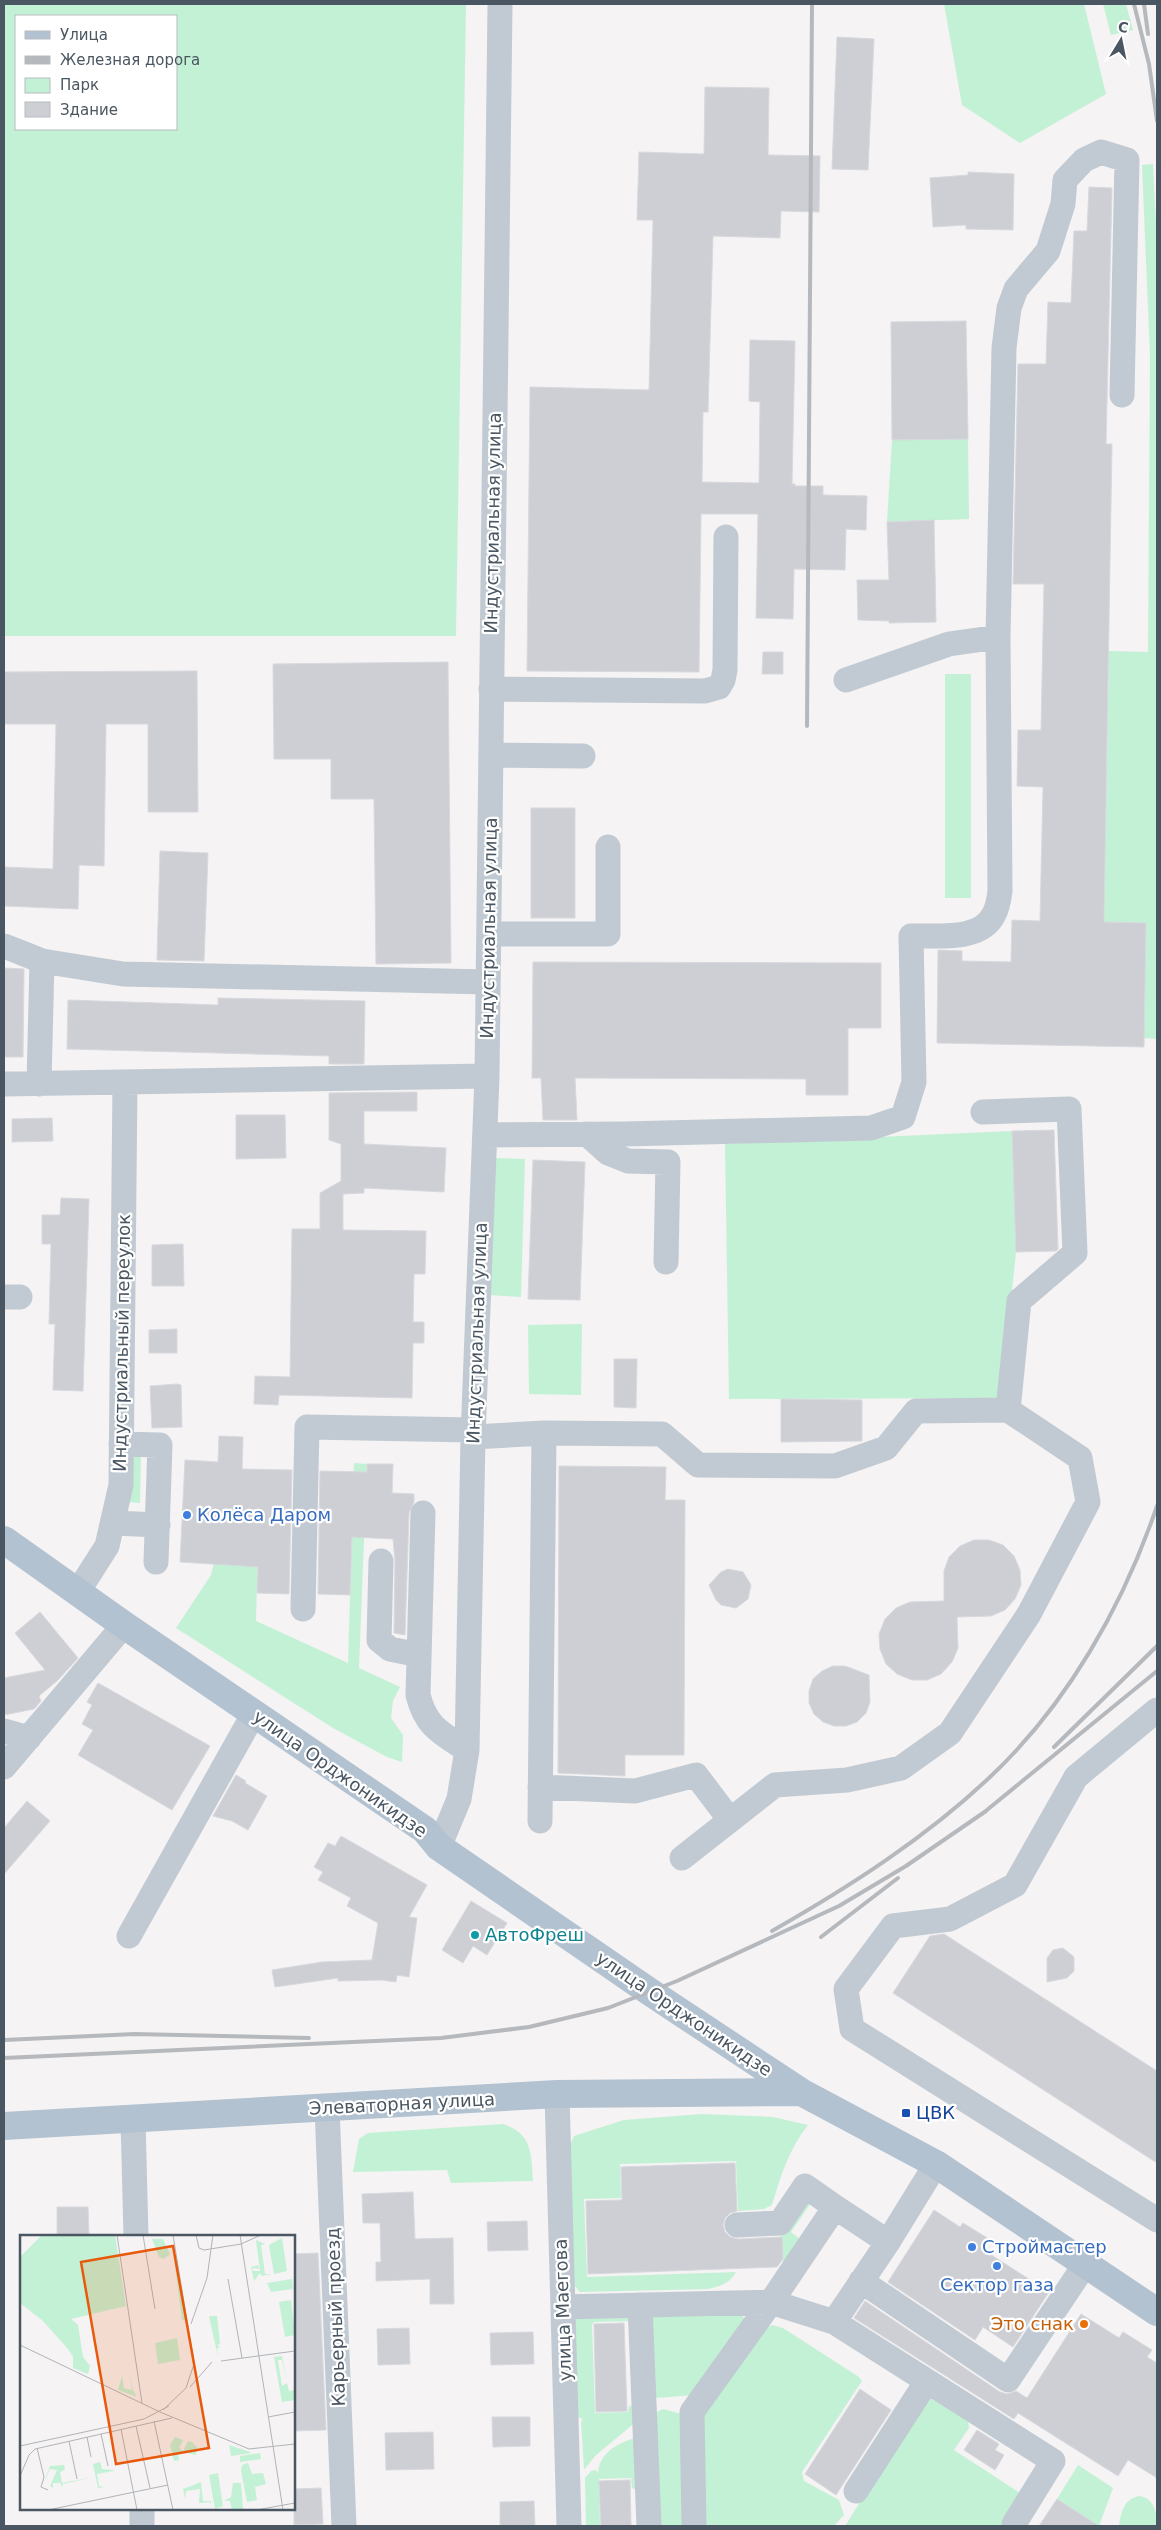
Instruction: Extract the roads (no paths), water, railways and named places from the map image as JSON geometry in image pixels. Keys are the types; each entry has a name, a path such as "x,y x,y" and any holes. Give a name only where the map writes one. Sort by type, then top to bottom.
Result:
{"main road":[{"name":"улица Орджоникидзе","path":"4,1540 77,1593 425,1830 439,1847 650,1992 801,2092 936,2164 1157,2312"},
{"name":"Элеваторная улица","path":"4,2126 557,2094 801,2092"}],"street":[{"name":"Индустриальная улица","path":"439,1847 459,1799 467,1750 473,1434 487,1076 500,4"},
{"path":"485,1135 871,1128 903,1117 914,1082 911,936 961,934 977,930 988,923 995,913 998,901 998,637 1004,348 1009,308 1016,290 1048,251 1063,204 1065,180 1084,160 1101,152 1127,160 1122,395"},
{"path":"492,689 705,691 719,687 723,680 724,670 726,538"},
{"path":"846,680 950,644 998,637"},
{"path":"491,755 583,756"},
{"path":"489,934 608,934 608,847"},
{"path":"4,946 42,961 123,974 488,982"},
{"path":"39,1084 42,961"},
{"path":"4,1084 487,1076"},
{"name":"Индустриальный переулок","path":"77,1593 108,1546 121,1485 125,1082"},
{"path":"983,1112 1069,1109 1075,1253 1019,1301 1008,1410"},
{"path":"587,1134 608,1153 628,1161 668,1162 666,1262"},
{"path":"303,1609 307,1427 473,1434 662,1434 698,1465 835,1466 886,1448 916,1411 1008,1410 1080,1458 1088,1502 1029,1614 950,1733 901,1768 847,1780 775,1785 682,1858"},
{"path":"540,1821 544,1433"},
{"path":"121,1444 160,1445 156,1562"},
{"path":"423,1513 418,1695 423,1714 438,1732 467,1750"},
{"path":"114,1523 158,1525"},
{"path":"381,1561 379,1640 390,1649 419,1655"},
{"path":"4,1767 124,1625"},
{"path":"1157,1710 1076,1777 1015,1885 950,1919 893,1926 846,1989 852,2029 1157,2220"},
{"path":"129,1936 254,1713"},
{"path":"4,1731 29,1738"},
{"path":"540,1787 635,1791 696,1775 730,1820"},
{"name":"улица Маегова","path":"557,2094 569,2526"},
{"name":"Карьерный проезд","path":"327,2108 344,2526"},
{"path":"133,2120 136,2235"},
{"path":"834,2322 888,2242 936,2164"},
{"path":"737,2225 780,2223 805,2186 888,2242"},
{"path":"694,2526 692,2412 771,2302 835,2207"},
{"path":"861,2281 1008,2380 1086,2263"},
{"path":"563,2307 771,2302 834,2322 1053,2461 1014,2524"},
{"path":"640,2305 648,2526"},
{"path":"856,2491 927,2381"},
{"path":"142,2510 142,2526"}],"railway":[{"path":"807,726 812,4"},
{"path":"1134,4 1149,64 1157,121"},
{"path":"1144,4 1148,34"},
{"path":"772,1931 829,1897 912,1842 989,1778 1017,1749 1043,1719 1090,1652 1127,1580 1157,1506"},
{"path":"1054,1747 1157,1646"},
{"path":"982,1814 1157,1671"},
{"path":"4,2058 441,2038 529,2027 608,2008 677,1981 839,1906 906,1866 986,1811"},
{"path":"821,1937 898,1878"},
{"path":"4,2040 135,2034 309,2038"}],"place":[{"name":"Колёса Даром","path":"187,1515"},
{"name":"АвтоФреш","path":"475,1935"},
{"name":"ЦВК","path":"906,2113"},
{"name":"Строймастер","path":"972,2247"},
{"name":"Сектор газа","path":"997,2266"},
{"name":"Это снак","path":"1084,2324"}]}
